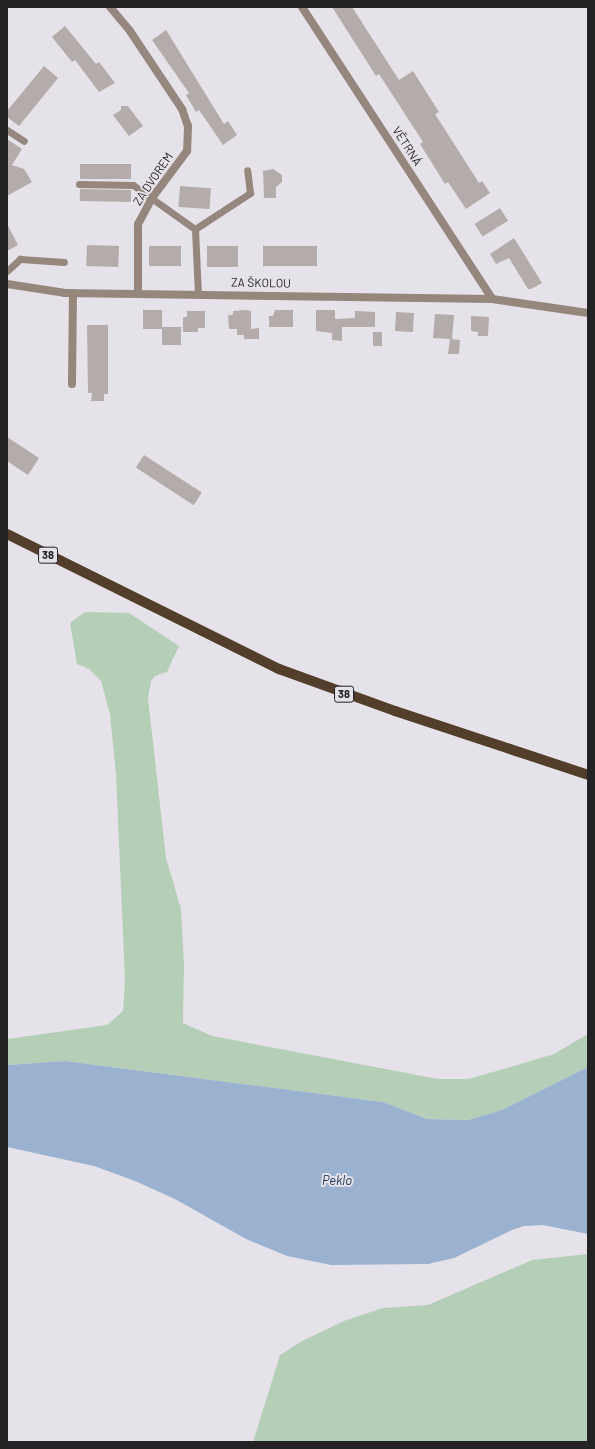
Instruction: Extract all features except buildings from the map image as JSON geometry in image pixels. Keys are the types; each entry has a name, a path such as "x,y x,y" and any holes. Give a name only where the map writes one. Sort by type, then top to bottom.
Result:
{"main road":[{"name":"38","path":"7,534 111,587 279,669 395,712 588,775"}],"street":[{"name":"ZA DVOREM","path":"110,7 130,31 182,109 188,126 186,151 152,198 138,224 138,294"},
{"name":"VĚTRNÁ","path":"302,7 492,299"},
{"name":"ZA ŠKOLOU","path":"7,284 73,293 492,299 515,301 588,313"},
{"path":"72,384 73,293"}],"lane":[{"path":"7,130 24,141"},
{"path":"194,229 250,193 247,170"},
{"path":"79,184 133,185 194,229"},
{"path":"194,229 198,294"},
{"path":"7,271 20,259 64,262"}],"green space":[{"path":"85,612 129,613 179,646 167,672 155,676 151,681 148,698 166,858 181,909 184,964 183,1023 212,1036 438,1079 468,1079 554,1054 588,1034 588,1067 502,1110 468,1120 427,1119 383,1102 65,1061 7,1065 7,1039 107,1025 123,1011 125,981 116,774 110,714 101,681 89,669 77,664 70,623"},
{"path":"588,1254 588,1442 253,1442 280,1355 302,1341 344,1321 383,1308 428,1305 532,1260"}],"water":[{"name":"Peklo","path":"65,1061 383,1102 427,1119 468,1120 502,1110 588,1067 588,1234 543,1225 524,1226 512,1230 454,1258 428,1264 331,1265 287,1256 246,1239 175,1199 135,1181 94,1166 7,1147 7,1065"}]}
